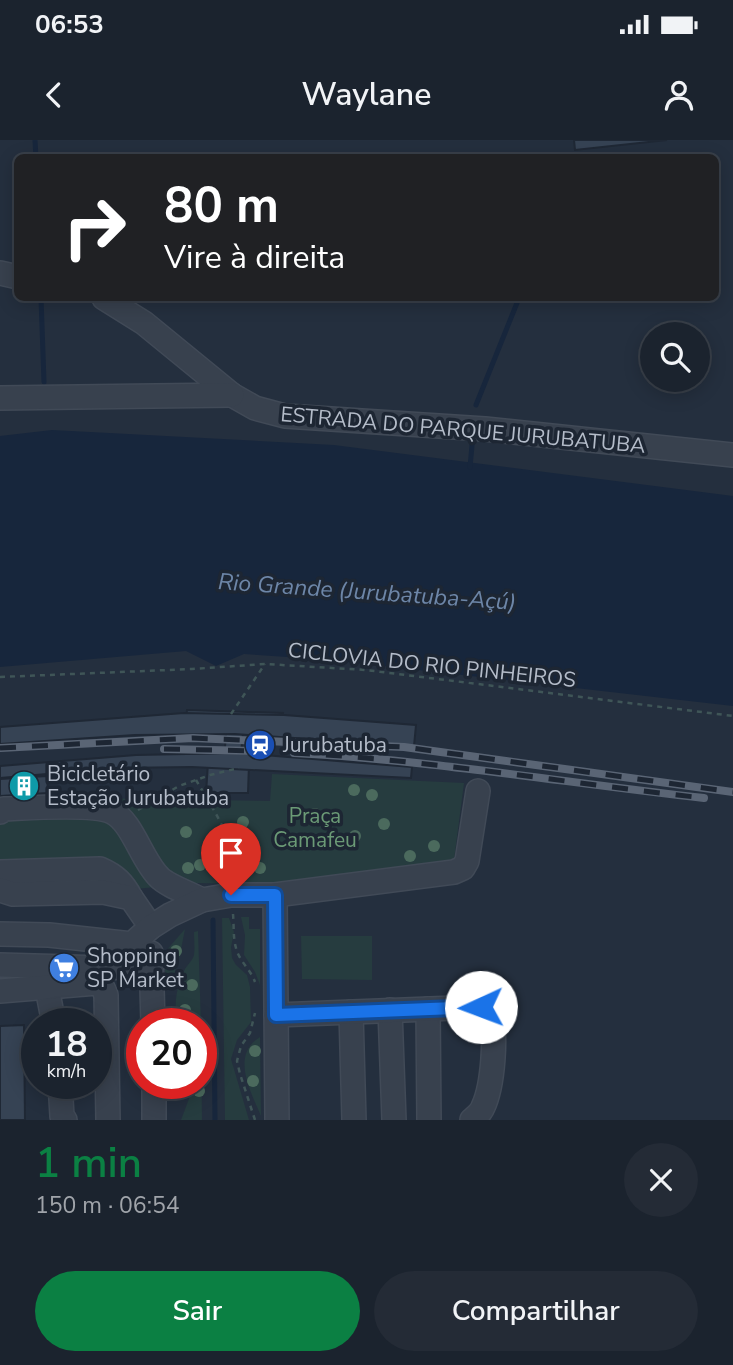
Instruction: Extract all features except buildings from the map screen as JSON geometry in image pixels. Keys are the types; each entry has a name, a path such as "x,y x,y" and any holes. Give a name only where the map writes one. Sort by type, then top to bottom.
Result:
{"street":[{"name":"ESTRADA DO PARQUE JURUBATUBA","path":"109,301 144,323 232,395 255,408 285,416 485,429 733,455"},
{"path":"0,398 232,395"},
{"path":"0,890 13,894 103,892 141,913 170,915 202,900 231,895 275,895 454,872 463,868 467,861 478,791"},
{"path":"0,811 4,808 90,807 109,810 123,818 144,857 160,879 202,900"},
{"path":"0,872 100,869 123,883 141,913 152,966 153,1008"},
{"path":"0,934 49,935 132,944 141,913 176,887"},
{"path":"275,895 266,1010 276,1120"},
{"path":"108,1120 106,995 103,988 97,983 3,990 2,965 103,968 152,966"},
{"path":"47,988 51,1008"},
{"path":"266,1010 351,1012 481,1007 490,1012 494,1023 491,1088 482,1111 472,1120"},
{"path":"428,1009 429,1120"},
{"path":"390,1010 394,1120"},
{"path":"351,1012 354,1120"},
{"path":"61,1099 62,1116 65,1120"},
{"path":"153,1099 154,1120"}],"path":[{"name":"CICLOVIA DO RIO PINHEIROS","path":"0,677 265,664 366,670 733,716"},
{"path":"231,714 265,664"},
{"path":"123,818 179,786 239,768"},
{"path":"196,780 228,839 234,868 232,880"},
{"path":"234,924 236,949 253,974 256,984"},
{"path":"255,1120 237,1061 255,1016 266,1010"}],"green space":[{"name":"Praça Camafeu","path":"272,774 464,783 454,860 289,885 199,883 103,892 0,890 0,812 90,798 270,801"},
{"path":"241,917 249,917 249,929 260,929 260,985 244,955 245,935"},
{"path":"222,918 229,918 234,932 232,958 247,975 250,987 251,1022 237,1040 231,1059 249,1120 225,1120"},
{"path":"185,929 171,983 165,974 165,952"},
{"path":"198,931 200,1008 176,1008 180,982 193,957 194,932"},
{"path":"301,936 372,936 372,980 302,979"},
{"path":"260,1037 261,1116 248,1085 244,1064 251,1045"},
{"path":"189,1099 202,1099 202,1120 181,1120"}],"water":[{"name":"Rio Grande (Jurubatuba-Açú)","path":"52,430 334,445 733,496 733,706 331,660 244,654 216,666 186,651 0,667 0,436"}],"waterway":[{"path":"35,140 36,154"},
{"path":"41,301 44,382"},
{"path":"476,405 518,301"},
{"path":"470,467 473,435"},
{"path":"213,920 215,1120"}],"railway":[{"path":"0,748 193,738 404,747 733,792"},
{"path":"164,749 259,751"},
{"path":"294,753 448,766 704,798"}],"place":[{"name":"Jurubatuba","path":"260,745"},
{"name":"Bicicletário Estação Jurubatuba","path":"24,786"},
{"name":"Shopping SP Market","path":"64,968"}],"route":[{"path":"231,895 275,895 276,1015 481,1007"}]}
